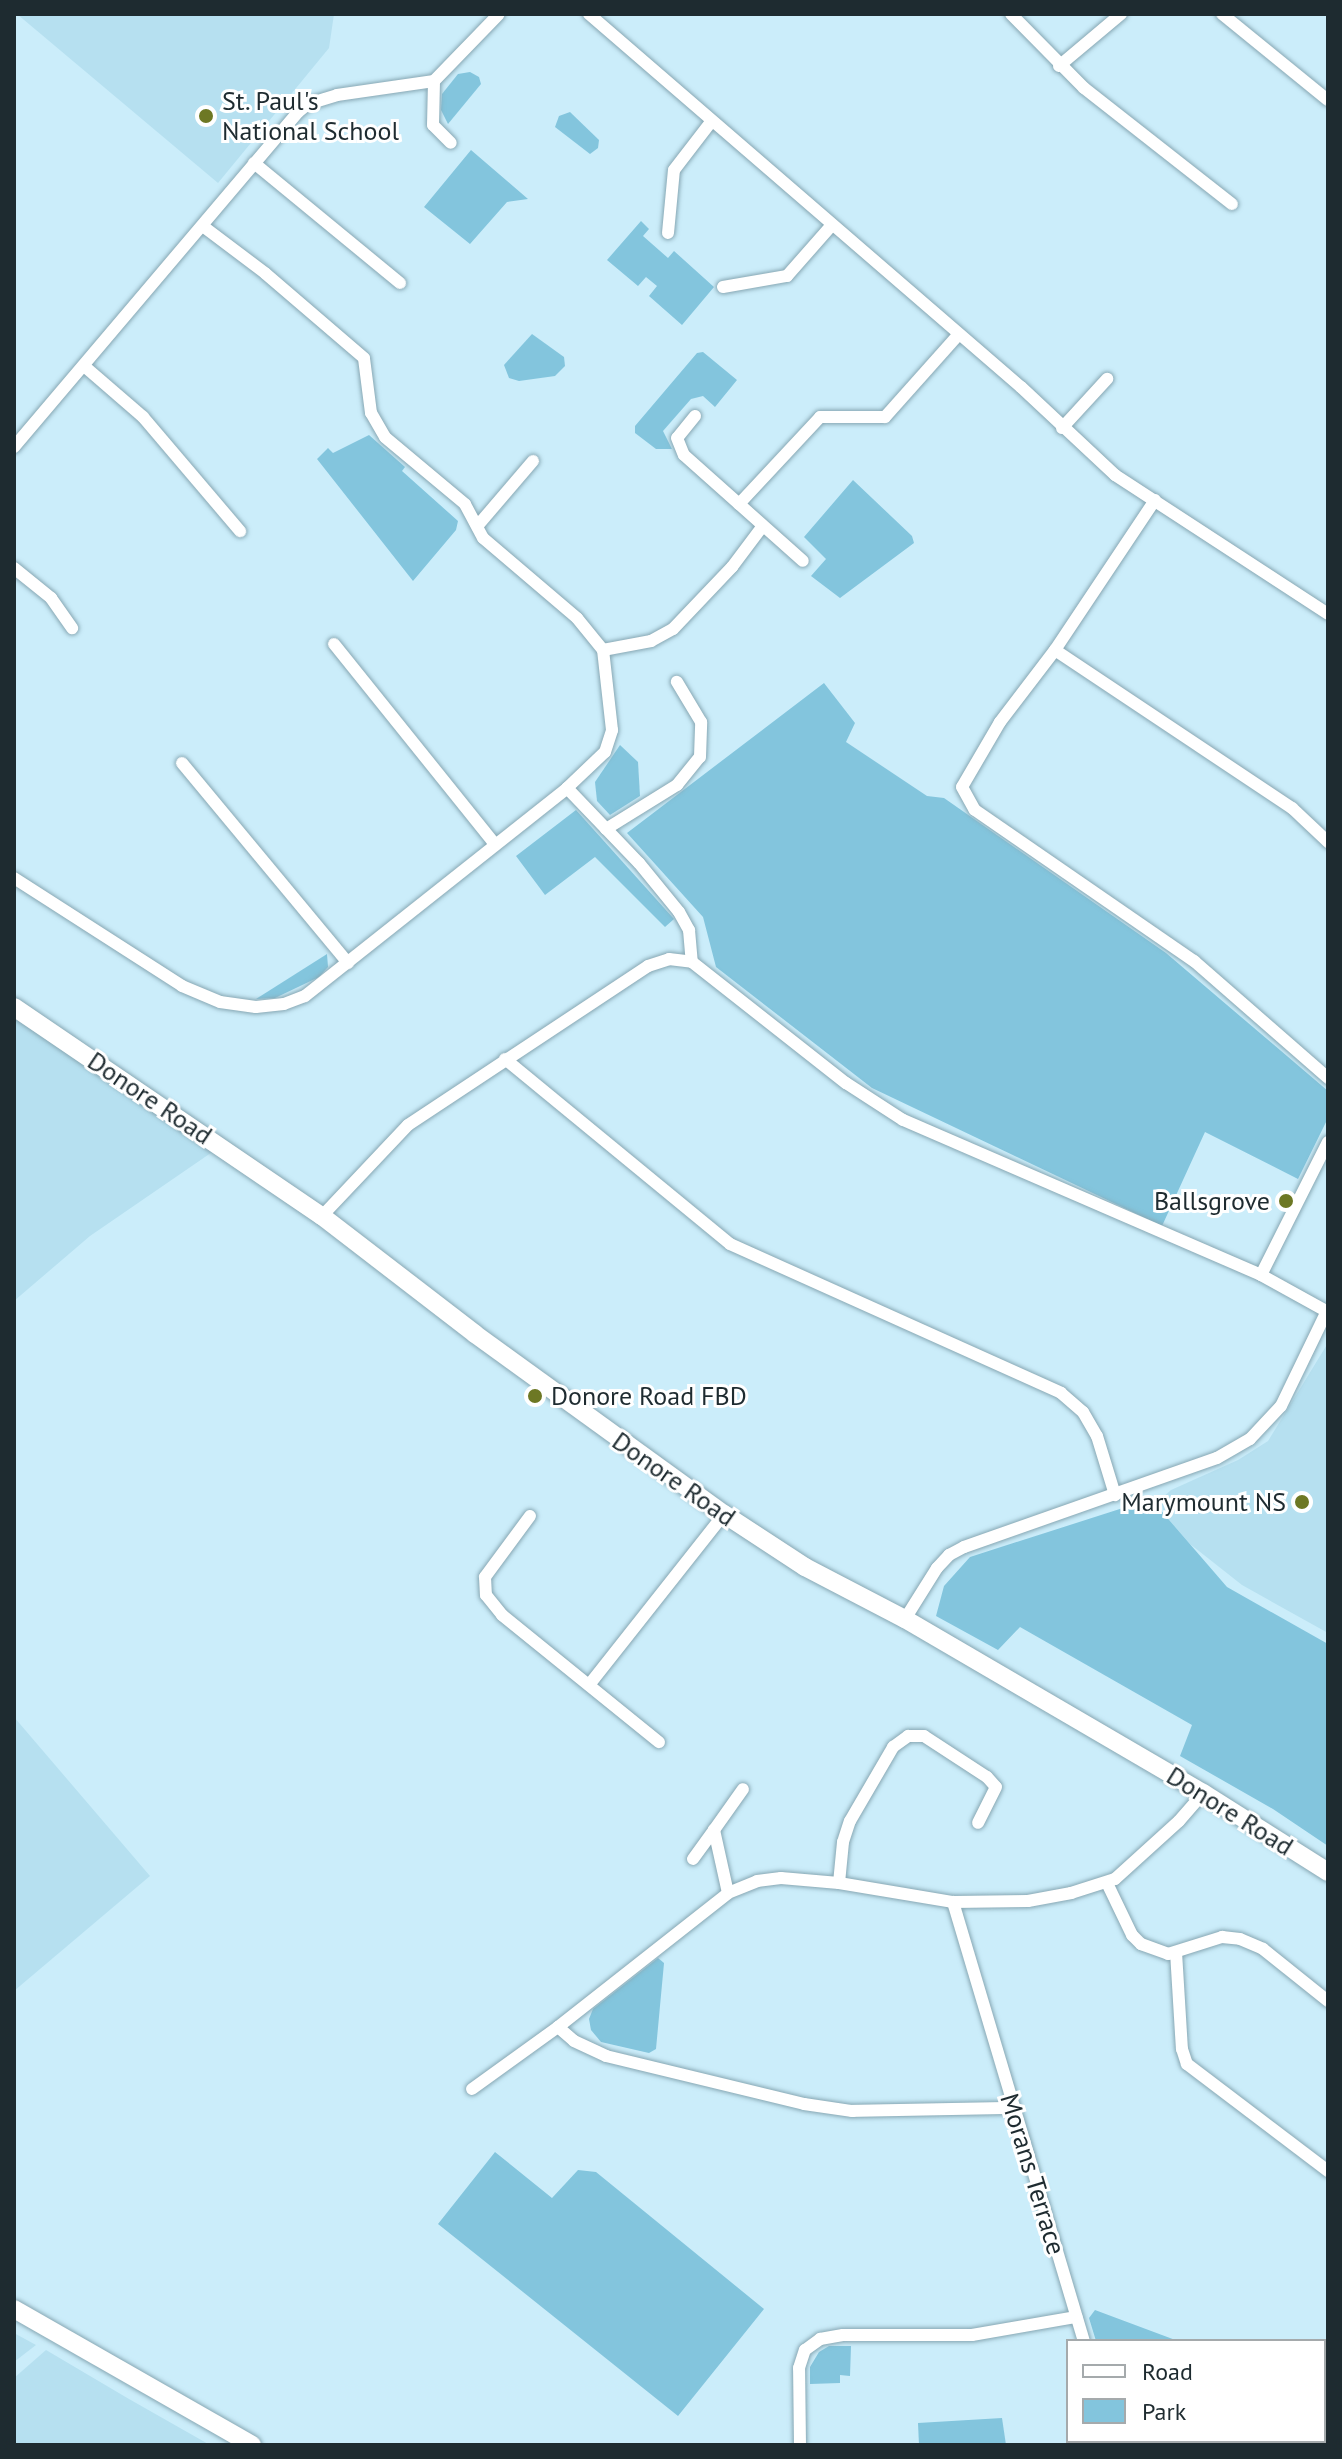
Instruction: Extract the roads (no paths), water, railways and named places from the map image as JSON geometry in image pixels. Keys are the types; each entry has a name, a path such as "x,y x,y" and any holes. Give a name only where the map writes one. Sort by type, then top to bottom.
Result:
{"street":[{"path":"14,447 204,227 254,163 308,104 337,95 434,81 499,14"},
{"path":"589,14 1021,387 1115,475 1328,614"},
{"path":"1011,14 1059,66 1232,204"},
{"path":"1059,66 1121,14"},
{"path":"1222,14 1328,100"},
{"path":"434,81 433,125 451,143"},
{"path":"668,233 674,170 711,122"},
{"path":"254,163 400,283"},
{"path":"723,287 787,276 831,226"},
{"path":"14,878 182,986 220,1002 256,1007 284,1004 305,996 567,788 605,752 612,730 603,650 577,618 483,538 479,524 465,504 385,437 371,413 364,358 265,273 204,227"},
{"path":"739,504 820,417 885,417 958,335"},
{"path":"84,366 143,417 240,531"},
{"path":"1062,428 1107,379"},
{"path":"695,416 677,438 684,455 803,561"},
{"path":"479,524 533,461"},
{"path":"1155,500 1055,650 1000,722 962,787 975,810 1194,961 1328,1078"},
{"path":"603,650 651,641 673,629 713,589 762,527"},
{"path":"14,568 51,598 72,628"},
{"path":"334,644 495,844"},
{"path":"1055,650 1292,808 1328,842"},
{"path":"606,829 677,785 700,757 701,722 677,682"},
{"path":"182,763 348,963"},
{"path":"567,788 679,912 689,930 692,962"},
{"path":"322,1216 408,1125 648,966 669,959 692,962 846,1083 903,1120 1261,1275 1328,1312 1281,1406 1250,1439 1217,1458 949,1555 905,1619"},
{"name":"Donore Road","path":"14,1007 322,1216 487,1344 724,1514 805,1567 905,1619 1203,1793 1328,1872"},
{"path":"505,1059 730,1244 1061,1393 1083,1412 1097,1436 1115,1495"},
{"path":"1261,1275 1328,1142"},
{"path":"589,1685 724,1514"},
{"path":"530,1516 485,1577 486,1595 502,1615 659,1742"},
{"path":"839,1883 843,1842 850,1821 893,1747 908,1736 924,1736 987,1777 996,1787 978,1823"},
{"path":"693,1859 743,1789"},
{"path":"472,2089 558,2027 728,1893 757,1881 781,1878 839,1883 953,1902 1028,1901 1107,1883 1179,1821 1203,1793"},
{"path":"714,1830 728,1893"},
{"path":"1107,1883 1132,1935 1155,1949 1176,1952 1222,1937 1240,1939 1263,1949 1328,2001"},
{"name":"Morans Terrace","path":"953,1902 1083,2339"},
{"path":"1176,1952 1182,2049 1187,2064 1328,2171"},
{"path":"558,2027 574,2041 606,2056 804,2104 852,2111 1012,2108"},
{"path":"14,2309 252,2445"},
{"path":"800,2445 799,2368 805,2350 820,2339 843,2335 972,2335 1076,2317"}],"place":[{"name":"St. Paul's National School","path":"206,116"},
{"name":"Ballsgrove","path":"1286,1201"},
{"name":"Donore Road FBD","path":"535,1396"},
{"name":"Marymount NS","path":"1302,1502"}]}
